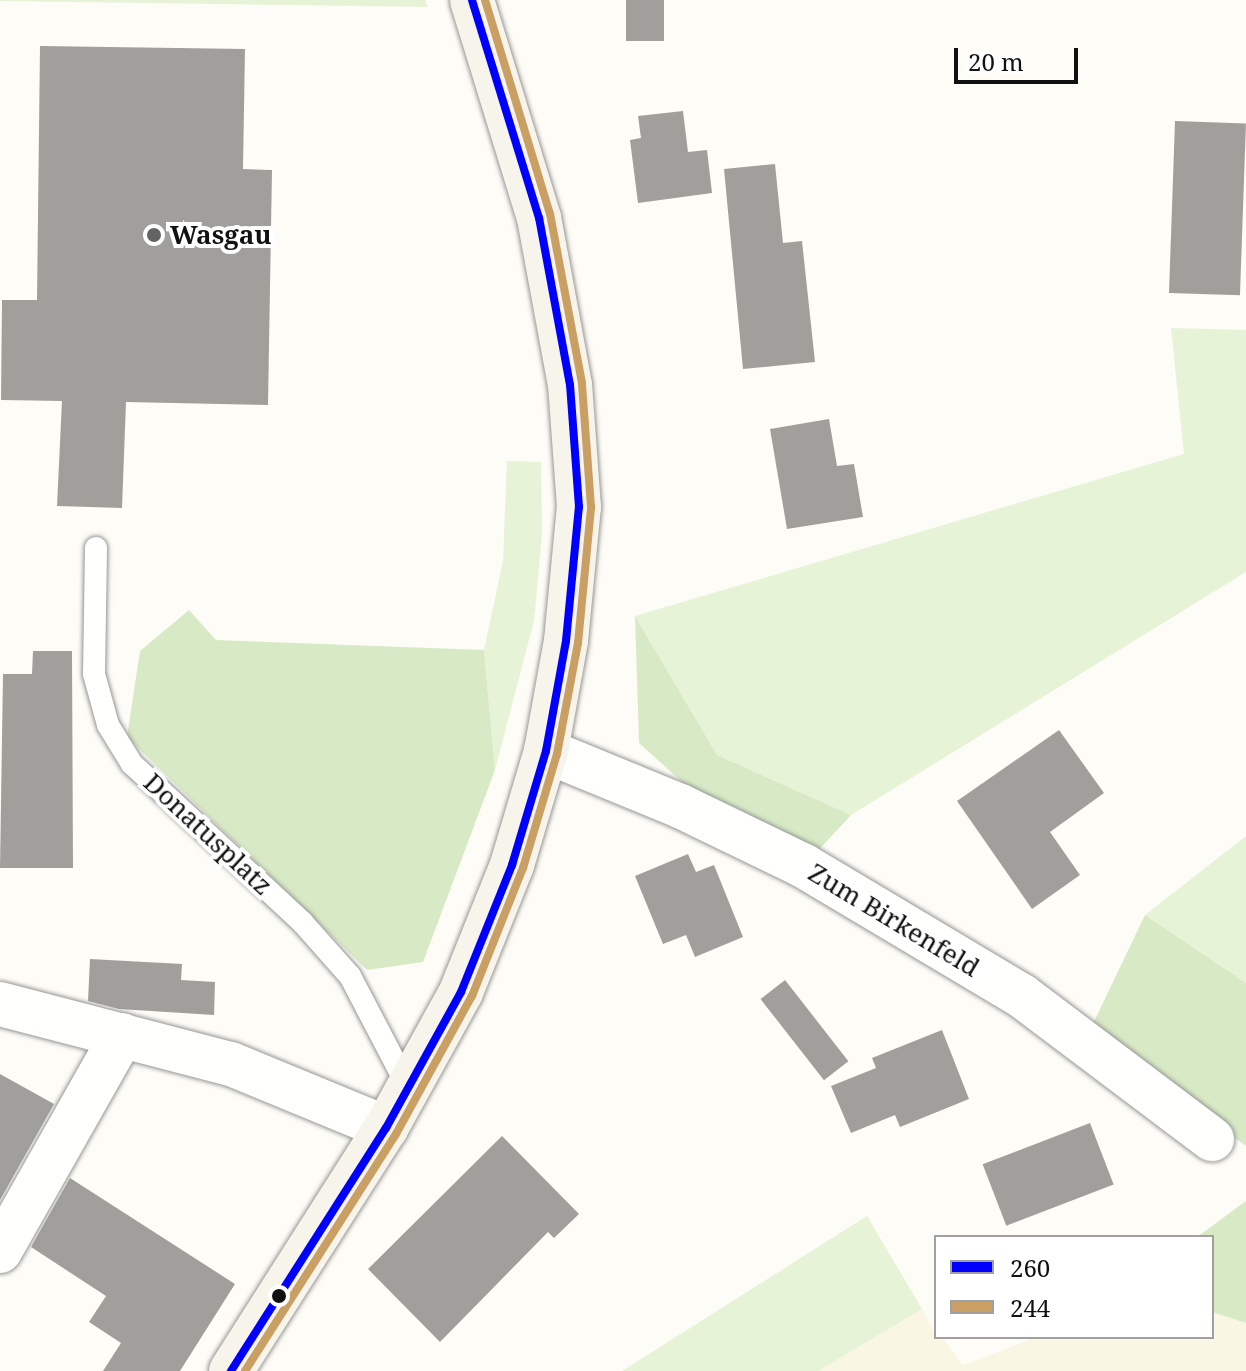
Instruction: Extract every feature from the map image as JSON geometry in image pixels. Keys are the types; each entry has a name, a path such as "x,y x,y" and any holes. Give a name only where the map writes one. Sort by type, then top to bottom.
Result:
{"main road":[{"path":"231,1371 386,1128 461,992 512,865 546,751 566,641 579,507 570,385 539,218 472,0"}],"street":[{"name":"Zum Birkenfeld","path":"546,751 680,806 831,881 1022,996 1212,1139"},
{"path":"0,1004 231,1064 386,1128"},
{"path":"0,1251 122,1035"}],"lane":[{"name":"Donatusplatz","path":"96,548 94,674 108,725 132,764 302,922 350,976 409,1089"}],"shaded area":[{"path":"922,1309 934,1339 944,1339 963,1365 1032,1339 1214,1339 1214,1313 1246,1323 1246,1371 818,1371"}],"green space":[{"path":"0,0 425,0 428,7 0,1"},
{"path":"1171,328 1246,330 1246,572 851,815 717,755 635,616 1184,454"},
{"path":"507,461 541,462 542,535 534,621 495,770 484,650 503,561"},
{"path":"189,610 216,640 484,650 495,770 423,962 367,970 127,737 140,651"},
{"path":"635,616 717,755 851,815 815,854 692,791 639,743"},
{"path":"1246,836 1246,983 1145,915"},
{"path":"1145,915 1246,983 1246,1146 1090,1030"},
{"path":"1246,1201 1246,1323 1214,1313 1214,1235 1200,1235"},
{"path":"867,1216 922,1309 818,1371 622,1371"}],"building":[{"path":"626,0 664,0 664,41 626,41"},
{"name":"Wasgau","path":"40,46 245,49 243,169 272,170 268,405 126,402 122,508 57,506 62,401 1,400 2,300 37,300"},
{"path":"683,111 688,152 707,150 712,193 638,203 630,140 641,138 638,116"},
{"path":"1175,121 1246,123 1240,295 1169,293"},
{"path":"775,164 783,243 802,241 815,362 743,369 724,169"},
{"path":"829,419 837,466 854,464 863,517 787,529 770,429"},
{"path":"33,651 72,651 73,868 0,868 3,674 32,674"},
{"path":"1059,730 1104,793 1050,832 1080,875 1032,909 957,801"},
{"path":"688,854 696,872 714,865 743,937 695,957 686,935 663,944 635,876"},
{"path":"90,959 182,964 181,980 215,982 214,1015 119,1009 88,1001"},
{"path":"785,980 848,1061 824,1080 761,999"},
{"path":"942,1030 969,1099 900,1127 895,1115 851,1133 831,1086 876,1068 872,1058"},
{"path":"0,1074 54,1104 0,1200"},
{"path":"1090,1123 1114,1185 1006,1226 983,1164"},
{"path":"502,1136 579,1214 554,1238 548,1232 440,1342 368,1269"},
{"path":"70,1178 235,1284 180,1371 103,1371 121,1343 89,1322 106,1296 31,1247"}],"transit line":[{"name":"260","path":"231,1371 386,1128 461,992 512,865 546,751 566,641 579,507 570,385 539,218 472,0"},
{"name":"244","path":"245,1371 396,1134 472,996 523,868 557,754 578,643 591,507 582,383 550,214 485,0"}],"place":[{"name":"Wasgau","path":"154,235"}]}
